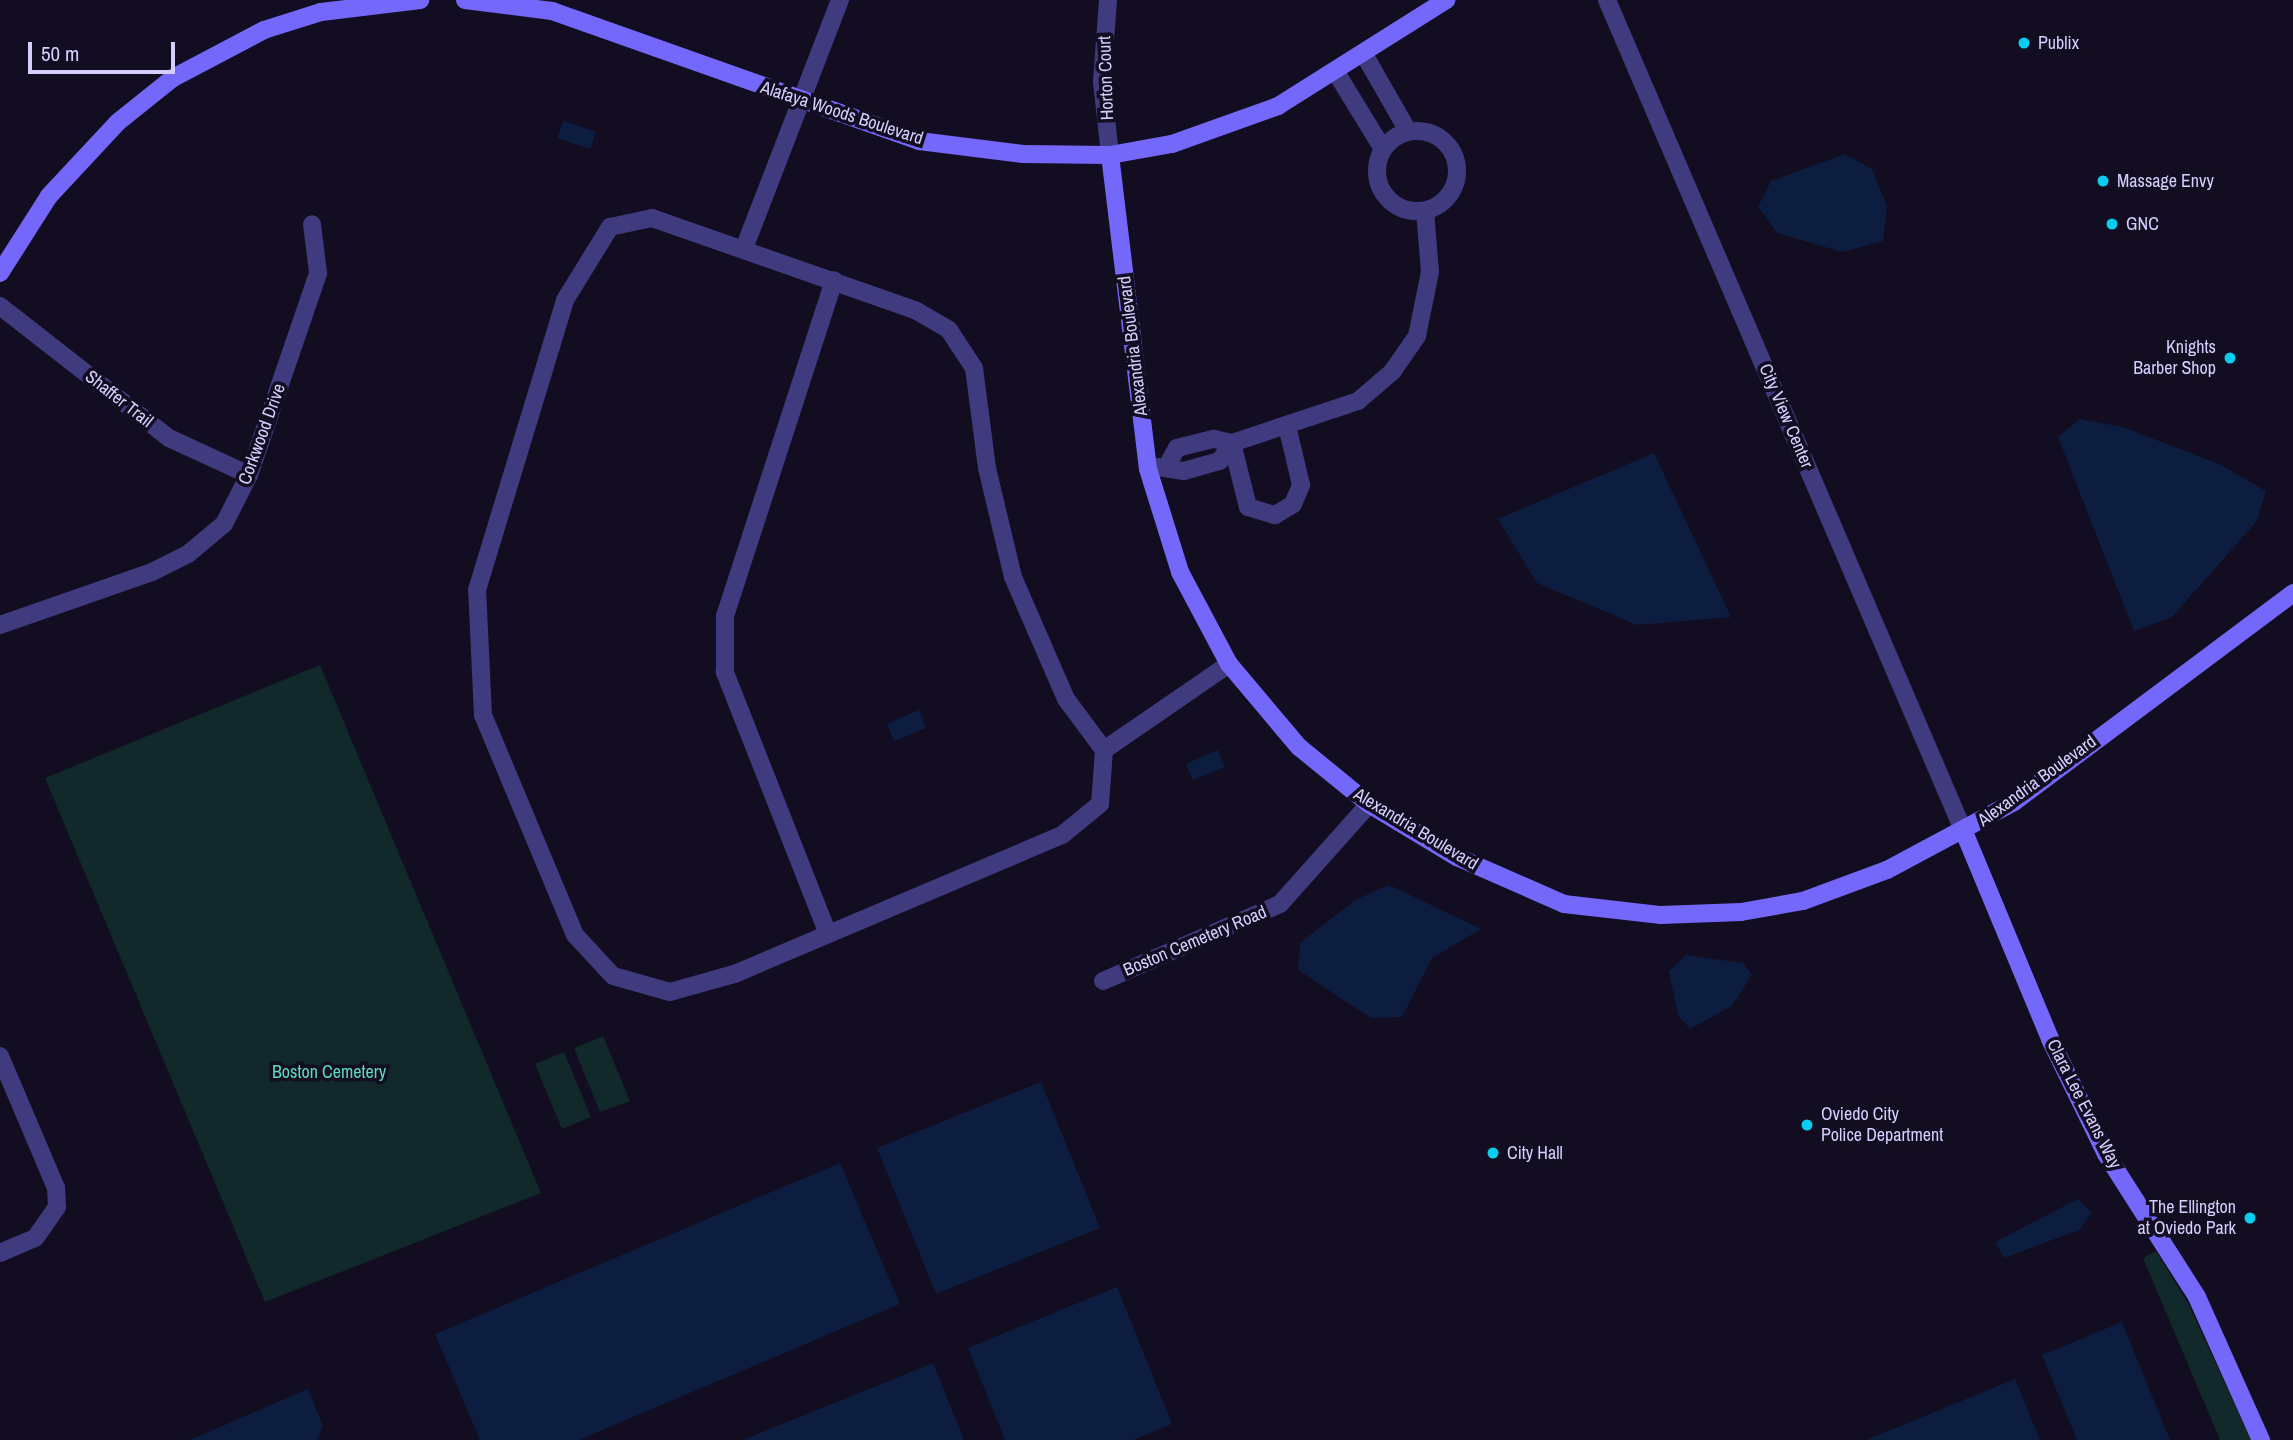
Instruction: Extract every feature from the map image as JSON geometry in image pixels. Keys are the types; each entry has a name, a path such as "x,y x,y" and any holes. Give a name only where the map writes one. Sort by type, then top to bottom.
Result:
{"street":[{"path":"0,272 49,196 118,122 173,78 264,30 379,1 420,0"},
{"name":"Alafaya Woods Boulevard","path":"465,0 552,11 804,102 944,145 1110,155 1241,122 1337,74 1446,0"},
{"path":"745,246 804,102 840,0"},
{"name":"Horton Court","path":"1108,0 1102,82 1110,155"},
{"name":"City View Center","path":"1607,0 1964,832"},
{"path":"1365,56 1408,131"},
{"path":"1337,74 1382,149 1377,179 1383,194 1409,211 1425,211 1450,193 1457,162 1439,137 1408,131 1382,149"},
{"name":"Alexandria Boulevard","path":"1110,155 1148,470 1180,572 1230,664 1299,747 1369,804 1457,857 1564,904 1661,915 1741,912 1803,901 1964,832 2293,593"},
{"path":"1148,470 1168,464 1184,471 1220,461 1232,443 1358,401 1392,372 1417,336 1430,272 1425,211"},
{"path":"652,218 745,246 834,280 949,330 974,368 987,468 1013,577 1066,699 1104,750 1100,804 1062,835 734,974 670,992 613,976 575,935 483,715 477,590 565,300 592,252 610,227 652,218"},
{"name":"Corkwood Drive","path":"0,625 188,554 224,524 249,475 318,273 312,224"},
{"path":"828,934 726,672 725,616 834,280"},
{"name":"Shaffer Trail","path":"0,306 169,438 249,475"},
{"path":"1232,443 1248,507 1275,515 1293,504 1301,485 1287,426"},
{"path":"1104,750 1230,664"},
{"name":"Boston Cemetery Road","path":"1103,981 1280,904 1369,804"},
{"name":"Clara Lee Evans Way","path":"1964,832 2050,1039 2106,1154 2197,1297 2261,1440"},
{"path":"0,1056 56,1188 57,1207 35,1238 0,1253"}],"green space":[{"name":"Boston Cemetery","path":"320,665 541,1193 265,1302 45,778"},
{"path":"603,1036 630,1101 600,1112 574,1048"},
{"path":"564,1052 591,1117 562,1129 535,1064"},
{"path":"2156,1251 2188,1303 2251,1440 2220,1440 2143,1258"}],"water":[{"path":"563,121 596,132 590,149 557,138"},
{"path":"1845,154 1872,169 1887,206 1883,241 1842,252 1777,233 1758,207 1771,181"},
{"path":"2079,419 2123,427 2219,464 2266,491 2257,521 2172,617 2134,631 2058,437"},
{"path":"1654,453 1731,617 1637,625 1537,583 1498,519"},
{"path":"919,710 926,728 894,741 887,724"},
{"path":"1218,750 1225,767 1193,780 1186,764"},
{"path":"1389,885 1481,929 1432,958 1402,1017 1371,1018 1298,970 1300,943 1355,900"},
{"path":"1686,955 1743,963 1752,975 1732,1006 1690,1029 1678,1015 1669,971"},
{"path":"1041,1082 1100,1228 936,1294 877,1148"},
{"path":"840,1163 900,1304 579,1440 480,1440 435,1334"},
{"path":"2078,1199 2092,1213 2079,1230 2004,1258 1995,1242"},
{"path":"1117,1287 1172,1424 1133,1440 1005,1440 968,1348"},
{"path":"2122,1322 2170,1440 2077,1440 2042,1355"},
{"path":"933,1363 964,1440 743,1440"},
{"path":"2015,1379 2040,1440 1866,1440"},
{"path":"308,1389 323,1426 317,1440 190,1440"}],"place":[{"name":"Publix","path":"2024,43"},
{"name":"Massage Envy","path":"2103,181"},
{"name":"GNC","path":"2112,224"},
{"name":"Knights Barber Shop","path":"2230,358"},
{"name":"Oviedo City Police Department","path":"1807,1125"},
{"name":"City Hall","path":"1493,1153"},
{"name":"The Ellington at Oviedo Park","path":"2250,1218"}]}
